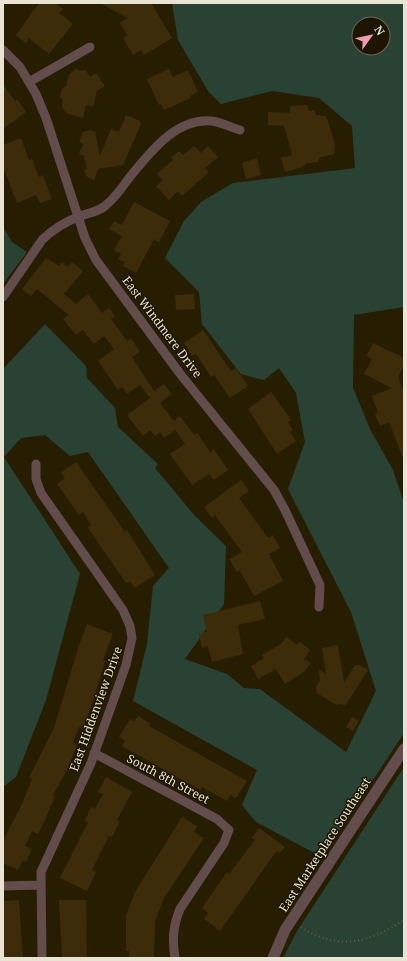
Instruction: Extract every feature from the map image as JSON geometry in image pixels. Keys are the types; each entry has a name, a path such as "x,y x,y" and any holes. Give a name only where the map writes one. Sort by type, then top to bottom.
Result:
{"street":[{"path":"29,82 90,47"},
{"name":"East Windmere Drive","path":"3,50 20,67 29,82 46,118 85,238 96,260 181,374 274,490 288,516 320,585 319,607"},
{"path":"3,296 42,240 57,227 107,205 152,150 180,129 200,121 210,121 222,123 240,130"},
{"name":"East Hiddenview Drive","path":"36,464 36,479 41,493 123,610 130,626 132,638 131,650 94,753 41,872 42,958"},
{"name":"East Marketplace Southeast","path":"273,958 288,926 404,749"},
{"name":"South 8th Street","path":"94,753 217,819 228,830 224,843 180,909 175,921 173,932 175,958"},
{"path":"3,886 40,885"}],"path":[{"path":"301,928 324,938 350,942 374,937 404,920"}],"green space":[{"path":"172,3 404,3 404,307 354,315 353,388 370,429 393,470 404,503 404,733 322,857 256,822 242,805 257,770 133,701 147,644 153,586 169,568 88,452 70,456 45,435 21,438 4,457 80,574 46,700 16,777 3,787 3,369 45,324 86,366 87,378 115,408 118,427 158,464 155,468 195,516 226,546 224,604 185,659 227,674 244,688 260,689 346,752 376,691 351,612 288,489 305,442 296,393 279,368 264,380 241,374 202,324 199,292 165,258 184,221 201,202 233,183 355,168 352,126 319,98 272,91 221,104 208,91 178,40"},
{"path":"3,227 12,242 27,252 3,284"},
{"path":"404,767 404,958 283,958 297,931"}],"building":[{"path":"39,3 55,3 63,9 59,13 73,24 49,54 29,38 26,43 16,35"},
{"path":"100,3 151,3 172,38 144,55 141,50 133,55 123,38 127,35 120,23 128,18"},
{"path":"76,69 83,71 85,69 90,77 96,73 105,86 97,91 93,107 86,105 83,118 66,113 62,107 63,101 60,96 62,89 66,86 69,74"},
{"path":"169,69 173,77 188,70 198,92 190,96 191,98 164,110 161,104 159,105 147,79"},
{"path":"3,84 15,101 17,99 26,112 3,129"},
{"path":"307,105 309,111 314,110 316,115 326,116 335,143 334,154 319,158 319,162 307,163 303,167 285,172 281,158 292,155 284,126 268,125 268,112 290,113 290,106"},
{"path":"126,115 140,121 141,124 123,165 98,169 94,180 86,176 84,169 87,169 84,156 79,154 83,144 79,142 83,132 91,130 95,132 100,156 111,129 119,132"},
{"path":"21,138 29,160 32,159 39,177 43,175 52,199 40,203 36,195 17,203 3,167 3,145"},
{"path":"194,146 201,153 208,146 218,157 205,168 209,172 182,196 178,191 169,200 156,186 163,180 157,174 173,160 171,158 179,151 183,155"},
{"path":"257,158 261,175 246,179 242,163"},
{"path":"134,202 170,221 159,242 154,239 136,273 123,266 125,262 118,259 121,254 114,250 122,236 109,229 114,221 122,225"},
{"path":"46,258 59,266 62,262 68,267 72,262 83,271 64,294 76,304 88,294 102,313 109,308 115,316 111,319 127,341 131,338 140,352 132,357 154,391 164,384 172,394 160,403 174,421 180,416 194,435 197,433 210,452 214,449 228,470 214,480 209,474 192,485 170,454 185,444 175,430 164,438 160,432 155,436 150,430 143,436 127,415 150,398 140,385 127,394 122,387 118,390 98,361 114,349 104,336 94,344 83,330 76,335 63,319 69,315 37,289 31,296 22,289"},
{"path":"194,294 195,309 176,310 175,295"},
{"path":"203,330 231,371 236,368 248,386 230,398 214,375 211,377 196,354 192,356 184,343"},
{"path":"373,343 404,358 404,365 398,377 404,393 404,461 389,422 380,426 375,414 378,413 372,396 392,388 364,374 372,359 366,356"},
{"path":"271,392 291,420 288,422 293,430 290,432 296,441 277,454 248,409"},
{"path":"76,462 125,532 127,530 155,575 135,588 130,581 126,583 88,528 91,525 83,512 79,515 57,484 65,478 61,472"},
{"path":"241,480 249,491 239,498 268,538 273,535 280,548 269,554 283,581 254,596 240,571 237,572 229,559 242,552 215,515 212,518 204,507"},
{"path":"260,601 265,619 238,625 243,654 212,662 208,646 202,648 199,634 207,632 203,615"},
{"path":"87,624 113,634 103,660 105,661 92,704 83,728 79,727 73,743 77,745 67,770 53,795 55,796 38,834 32,831 25,846 32,849 26,862 23,860 18,870 3,863 3,841 22,804 32,779 29,778 54,728 78,648"},
{"path":"286,637 297,645 300,642 310,650 304,659 311,663 304,672 285,684 276,669 258,679 251,666 264,658 262,655 281,644"},
{"path":"338,645 344,683 355,665 360,665 368,670 345,706 342,704 336,705 317,693 316,687 320,680 319,669 326,674 322,648"},
{"path":"138,716 151,724 149,726 247,781 236,798 230,795 227,801 202,787 200,790 122,746 125,741 119,737 130,719 135,721"},
{"path":"352,717 359,721 353,731 346,727"},
{"path":"106,777 132,792 117,820 120,821 112,837 109,836 92,870 96,872 87,891 60,878 88,822 85,821 91,807 95,809 103,794 98,792"},
{"path":"182,817 197,826 194,832 204,838 164,898 155,921 154,958 129,958 129,951 126,951 126,915 135,892"},
{"path":"259,828 285,847 280,853 277,851 270,860 220,931 204,919 208,913 202,908 227,872 229,874 255,840 252,838"},
{"path":"19,900 23,958 3,958 3,901"},
{"path":"59,900 86,900 87,958 62,958"}]}
